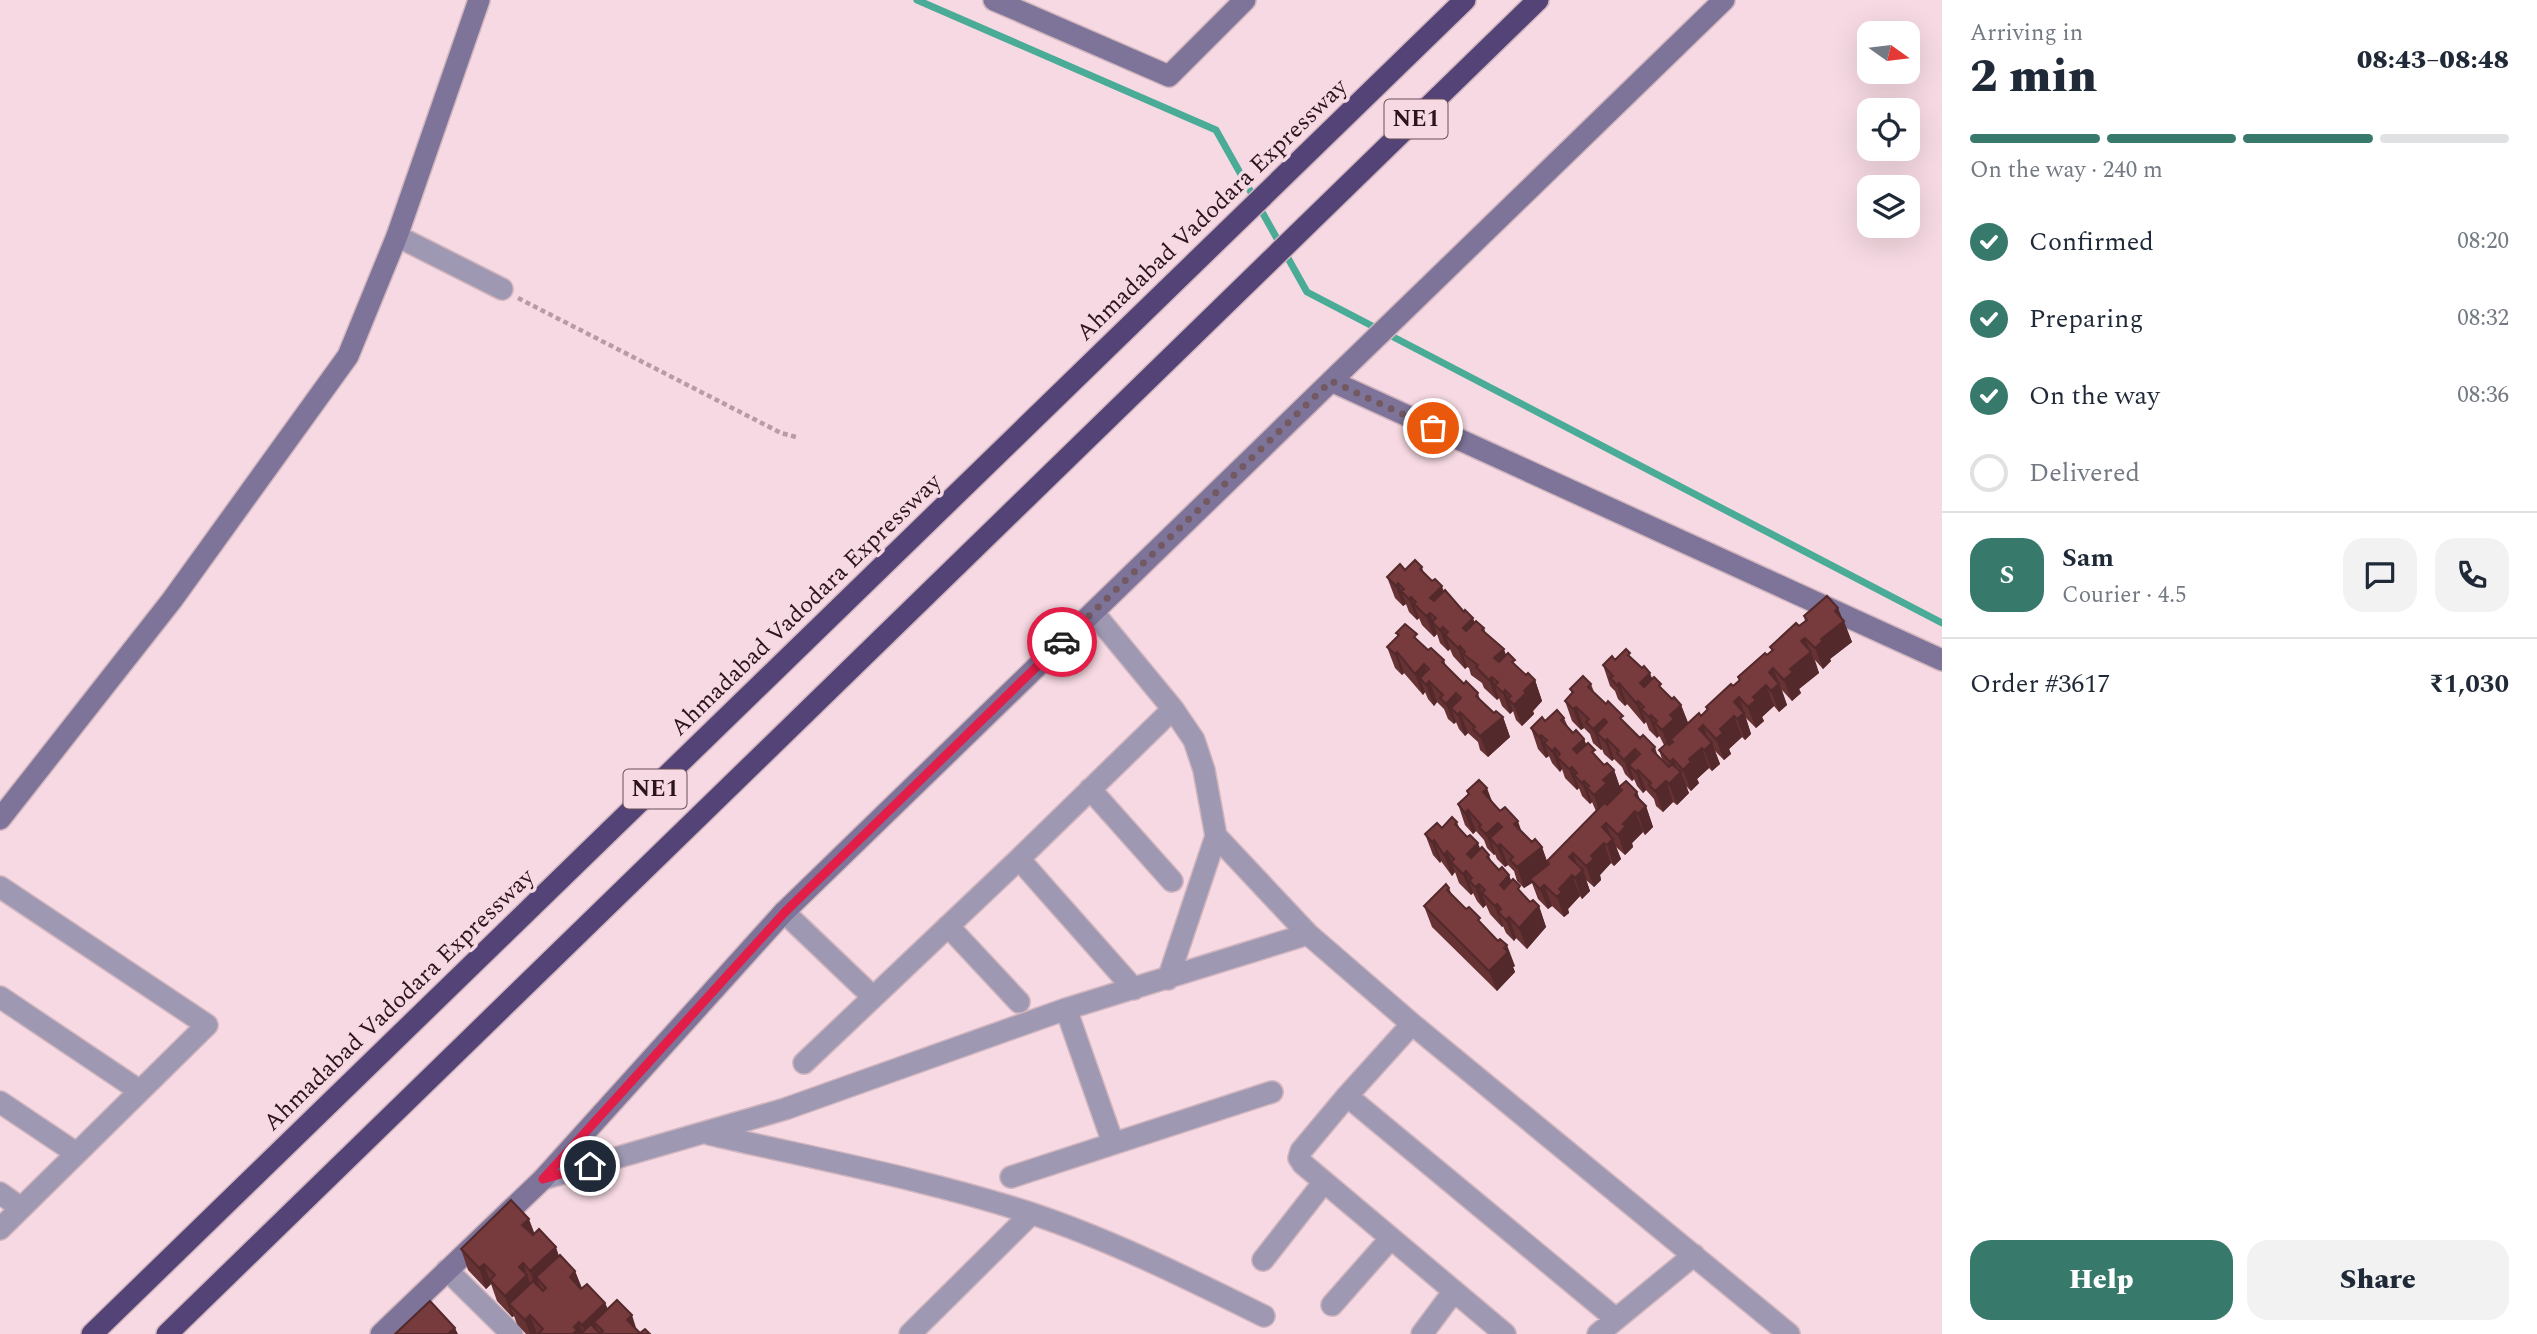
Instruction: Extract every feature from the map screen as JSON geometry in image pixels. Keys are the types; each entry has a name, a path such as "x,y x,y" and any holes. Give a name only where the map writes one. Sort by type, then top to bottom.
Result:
{"highway":[{"name":"Ahmadabad Vadodara Expressway","path":"92,1334 1465,0"},
{"name":"NE1","path":"167,1334 1538,0"}],"street":[{"path":"0,819 172,600 334,377 360,331 397,236 479,0"},
{"path":"993,0 1169,76 1245,0"},
{"path":"381,1334 543,1179 785,912 1724,0"},
{"path":"397,236 502,289"},
{"path":"1331,381 1942,660"},
{"path":"1093,612 1173,709 1194,740 1204,771 1216,836 1168,979"},
{"path":"804,1063 1173,709"},
{"path":"1090,789 1172,881"},
{"path":"1216,836 1308,934 1412,1024 1789,1334"},
{"path":"1019,859 1134,989"},
{"path":"0,887 206,1025 0,1229"},
{"path":"785,912 873,998"},
{"path":"948,926 1019,1002"},
{"path":"543,1179 785,1109 1066,1009 1308,934"},
{"path":"0,997 140,1091"},
{"path":"1066,1009 1113,1143"},
{"path":"1412,1024 1347,1096 1301,1151 1299,1158 1505,1334"},
{"path":"1011,1177 1272,1092"},
{"path":"1347,1096 1610,1328 1694,1255"},
{"path":"0,1102 76,1153"},
{"path":"707,1133 964,1194 1031,1214 1128,1250 1264,1316"},
{"path":"1263,1260 1324,1182"},
{"path":"0,1193 21,1208"},
{"path":"910,1334 1031,1214"},
{"path":"1332,1305 1391,1238"},
{"path":"447,1270 512,1334"},
{"path":"1422,1334 1454,1291"}],"path":[{"path":"502,289 781,433 796,437"}],"building":[{"path":"1415,560 1432,581 1435,579 1442,586 1430,598 1434,601 1445,590 1464,612 1465,610 1473,618 1463,628 1466,631 1476,621 1484,628 1482,630 1504,649 1494,658 1499,662 1508,653 1515,660 1512,662 1535,680 1514,705 1508,699 1511,696 1495,685 1498,682 1492,677 1489,680 1476,667 1478,665 1463,654 1465,652 1460,646 1458,648 1445,635 1448,632 1443,627 1440,630 1432,622 1436,618 1430,613 1426,616 1411,597 1409,599 1401,591 1404,589 1398,583 1396,586 1387,577 1400,564 1405,570"},
{"path":"1827,596 1838,608 1835,611 1844,621 1821,639 1823,641 1815,648 1805,638 1801,641 1811,652 1790,669 1793,672 1784,680 1773,668 1769,672 1779,684 1771,691 1766,685 1753,697 1756,700 1748,707 1739,697 1734,702 1744,713 1737,719 1734,716 1720,729 1723,733 1716,739 1703,725 1699,729 1712,743 1689,759 1691,762 1683,770 1673,759 1670,762 1659,750 1667,743 1669,745 1673,742 1671,739 1699,713 1701,716 1708,709 1706,707 1731,684 1733,686 1740,680 1738,677 1765,653 1767,655 1773,650 1770,647 1796,623 1799,626 1807,620 1804,616"},
{"path":"1405,624 1417,634 1414,637 1428,650 1431,648 1464,684 1466,681 1478,693 1476,696 1494,713 1496,711 1503,717 1480,736 1460,712 1458,715 1451,708 1461,698 1456,693 1446,704 1440,698 1443,695 1429,681 1426,685 1420,678 1429,669 1424,664 1415,674 1397,652 1395,654 1387,647"},
{"path":"1626,649 1630,653 1628,655 1650,673 1640,683 1644,687 1654,677 1661,684 1659,686 1681,705 1670,715 1674,719 1662,730 1651,715 1649,717 1641,709 1644,707 1638,701 1636,703 1619,683 1617,685 1610,678 1613,676 1603,665 1612,656 1615,660"},
{"path":"1583,676 1591,684 1588,687 1606,704 1608,701 1640,738 1643,735 1655,747 1652,750 1669,767 1672,764 1681,772 1669,784 1666,781 1655,791 1638,770 1636,772 1629,765 1640,754 1635,749 1624,760 1607,739 1605,741 1597,733 1607,722 1604,719 1593,729 1586,722 1589,719 1565,701 1573,692 1570,689"},
{"path":"1557,710 1564,718 1561,720 1573,733 1576,730 1584,739 1573,749 1577,753 1588,743 1604,765 1607,763 1614,770 1603,780 1607,783 1594,795 1584,781 1582,783 1574,775 1577,773 1572,767 1569,769 1557,757 1560,754 1555,748 1552,751 1544,743 1547,740 1541,735 1539,737 1531,728 1542,717 1545,721"},
{"path":"1479,780 1487,788 1483,792 1500,811 1505,807 1518,821 1514,824 1532,842 1535,839 1542,847 1517,867 1510,860 1513,857 1490,838 1502,827 1498,823 1486,834 1468,810 1465,813 1458,804"},
{"path":"1626,781 1646,806 1638,814 1635,811 1623,824 1626,826 1618,835 1606,823 1602,827 1613,839 1607,845 1604,843 1591,856 1594,859 1586,866 1573,853 1569,857 1583,870 1575,878 1572,875 1559,889 1562,892 1557,897 1544,885 1540,889 1530,879 1549,864 1547,861 1604,803 1607,805 1622,790 1619,787"},
{"path":"1452,817 1467,837 1470,835 1478,843 1467,854 1471,858 1482,847 1499,870 1502,867 1509,875 1500,885 1504,889 1513,879 1530,902 1533,900 1539,906 1519,928 1509,917 1506,920 1498,912 1501,909 1482,893 1485,890 1479,884 1475,887 1466,871 1463,874 1451,862 1454,859 1447,851 1444,855 1434,840 1432,842 1425,834 1437,823 1442,828"},
{"path":"1446,884 1449,888 1447,890 1466,909 1469,907 1480,918 1478,920 1498,941 1500,939 1507,945 1504,948 1508,952 1489,971 1424,906"},
{"path":"511,1200 529,1219 522,1225 533,1235 539,1229 556,1247 530,1271 523,1263 519,1267 527,1275 505,1296 490,1280 495,1275 484,1264 479,1268 461,1249"},
{"path":"560,1255 575,1271 570,1277 581,1289 587,1284 605,1303 582,1325 579,1322 574,1327 577,1330 573,1334 538,1334 543,1329 530,1315 525,1320 509,1304 533,1281 543,1291 546,1288 536,1277"},
{"path":"617,1300 632,1315 627,1320 640,1333 645,1329 650,1334 600,1334 603,1331 594,1322"},
{"path":"430,1301 455,1328 448,1334 395,1334"},
{"path":"591,1324 600,1334 581,1334"}],"waterway":[{"path":"917,0 1216,130 1307,292 1942,623"}],"way so far":[{"path":"1062,642 1331,381 1433,428"}],"route":[{"path":"590,1166 543,1179 785,912 1062,642"}]}
